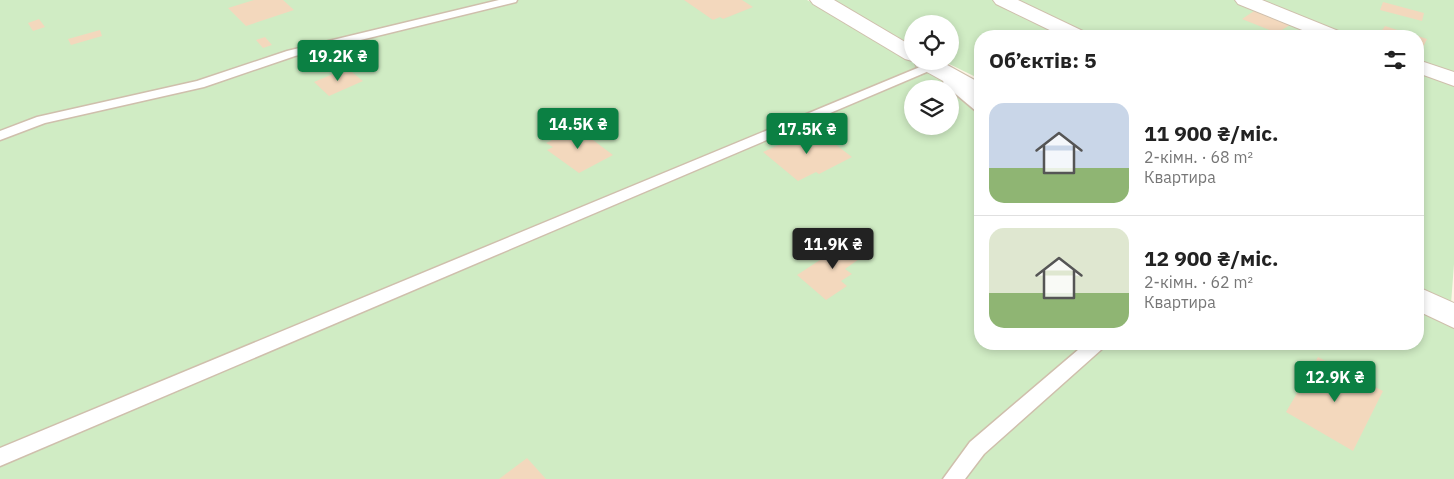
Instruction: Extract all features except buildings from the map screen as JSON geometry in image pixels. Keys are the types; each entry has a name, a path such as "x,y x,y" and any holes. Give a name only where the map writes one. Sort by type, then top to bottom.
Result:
{"street":[{"path":"820,0 904,53"},
{"path":"1003,0 1066,30"},
{"path":"1245,0 1319,30"},
{"path":"1424,68 1454,78"},
{"path":"934,70 974,89"},
{"path":"1424,301 1454,316"}],"lane":[{"path":"0,136 42,120 200,84 292,53 512,0"},
{"path":"0,457 907,70"},
{"path":"930,70 953,84 974,103"},
{"path":"952,479 976,448 1089,350"}],"green space":[{"path":"0,0 807,0 904,50 904,70 945,70 974,85 974,350 1424,350 1424,313 1454,328 1454,479 0,479"},
{"path":"831,0 1454,0 1454,264 1451,304 1424,291 1424,30 974,30 974,76 959,69 959,15 904,15 904,41"}]}
